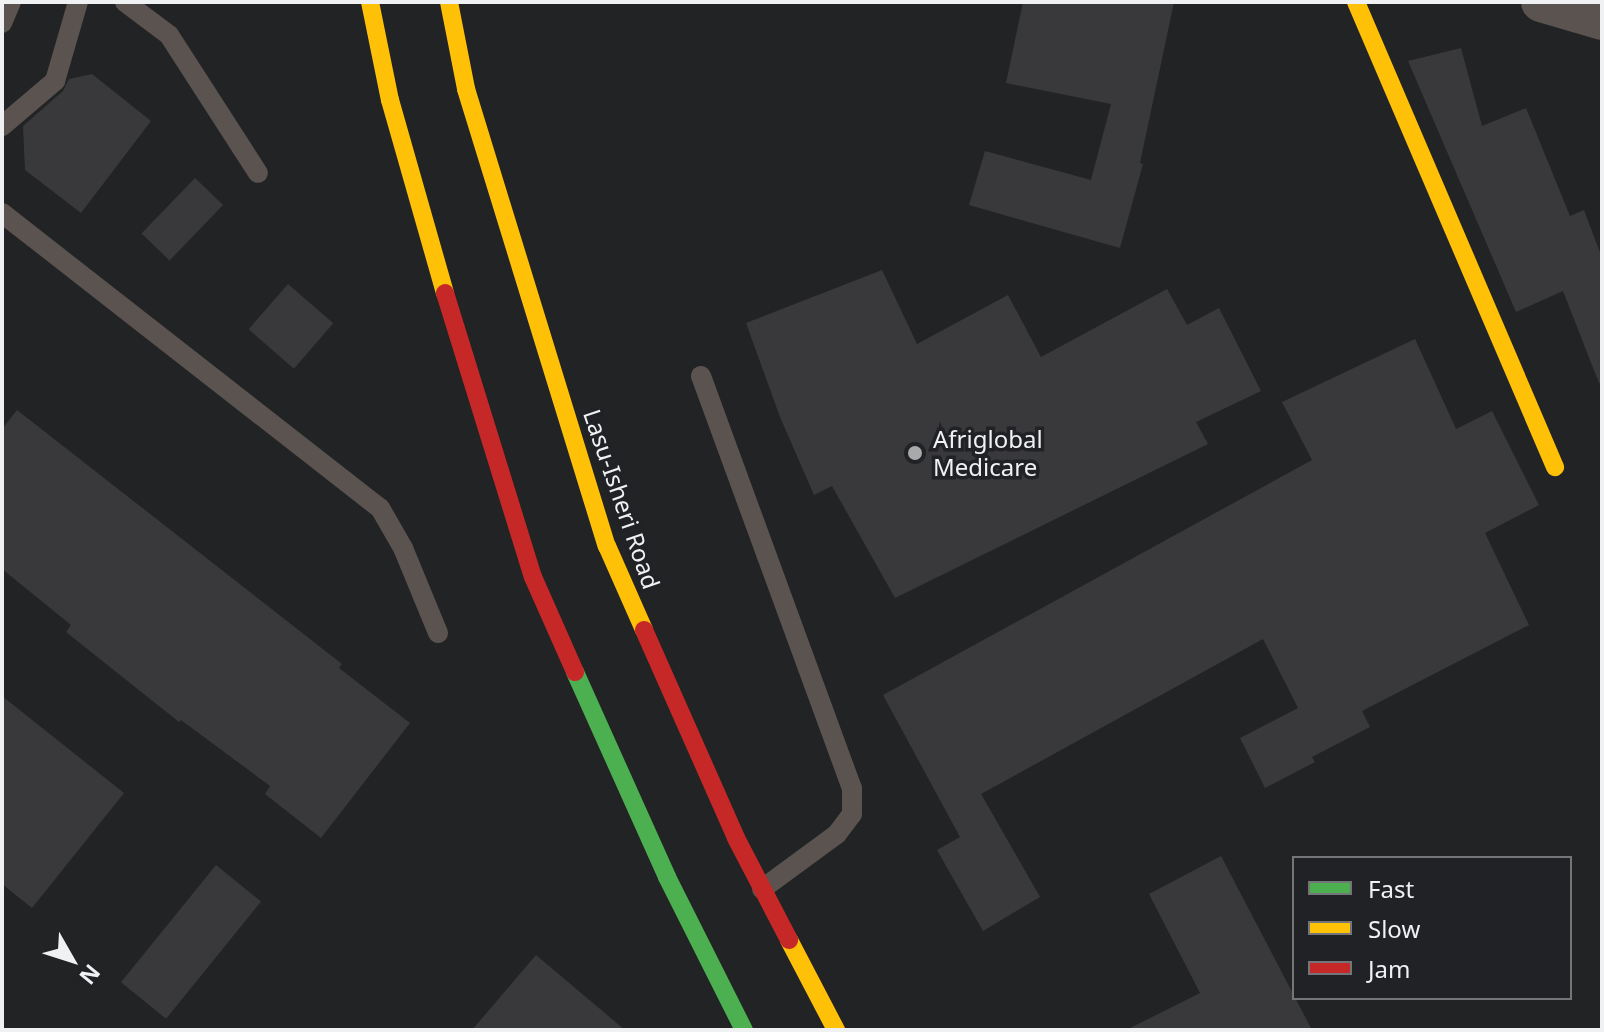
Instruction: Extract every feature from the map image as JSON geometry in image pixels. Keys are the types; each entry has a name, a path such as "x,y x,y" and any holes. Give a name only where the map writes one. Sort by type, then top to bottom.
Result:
{"main road":[{"path":"370,2 395,115 455,328 533,577 667,877 744,1030"},
{"name":"Lasu-Isheri Road","path":"449,2 466,89 607,546 736,838 836,1030"},
{"path":"1356,2 1555,467"}],"street":[{"path":"1541,2 1602,20"}],"lane":[{"path":"2,23 11,2"},
{"path":"2,126 55,81 78,2"},
{"path":"125,2 169,35 258,173"},
{"path":"2,213 380,508 403,548 438,633"},
{"path":"701,376 852,788 852,814 837,834 762,889"}],"building":[{"path":"1023,2 1174,2 1140,163 1143,164 1120,248 969,205 985,151 1091,180 1111,104 1006,83"},
{"path":"1461,48 1482,126 1526,108 1570,216 1584,210 1602,258 1602,383 1599,383 1563,291 1516,312 1408,61"},
{"path":"92,74 151,121 81,213 25,170 23,126 63,91 69,79"},
{"path":"195,178 223,205 170,260 142,233"},
{"path":"882,270 917,344 1008,295 1041,357 1167,289 1187,325 1219,308 1261,391 1196,422 1208,444 895,598 832,486 814,495 780,417 746,323"},
{"path":"288,284 333,323 294,369 249,329"},
{"path":"1415,339 1456,429 1492,411 1539,505 1485,533 1529,625 1362,711 1370,727 1312,757 1315,762 1265,788 1240,738 1298,708 1263,639 981,794 1040,897 983,931 937,850 960,837 883,695 1312,460 1282,402"},
{"path":"17,410 342,664 339,668 410,723 321,838 265,794 270,786 181,720 179,722 66,632 71,625 2,569 2,429"},
{"path":"2,696 124,793 32,908 2,884"},
{"path":"1221,856 1292,992 1292,1000 1296,1000 1312,1030 1126,1030 1200,993 1149,894"},
{"path":"216,865 261,902 166,1019 121,982"},
{"path":"536,955 625,1030 472,1030"}],"traffic: fast":[{"path":"575,672 667,877 744,1030"}],"traffic: slow":[{"path":"370,2 390,100 445,293"},
{"path":"449,2 466,89 607,546 644,630"},
{"path":"1356,2 1555,467"},
{"path":"789,940 836,1030"}],"traffic: jam":[{"path":"445,293 533,577 575,672"},
{"path":"644,630 736,838 789,940"}],"place":[{"name":"Afriglobal Medicare","path":"915,453"}]}
